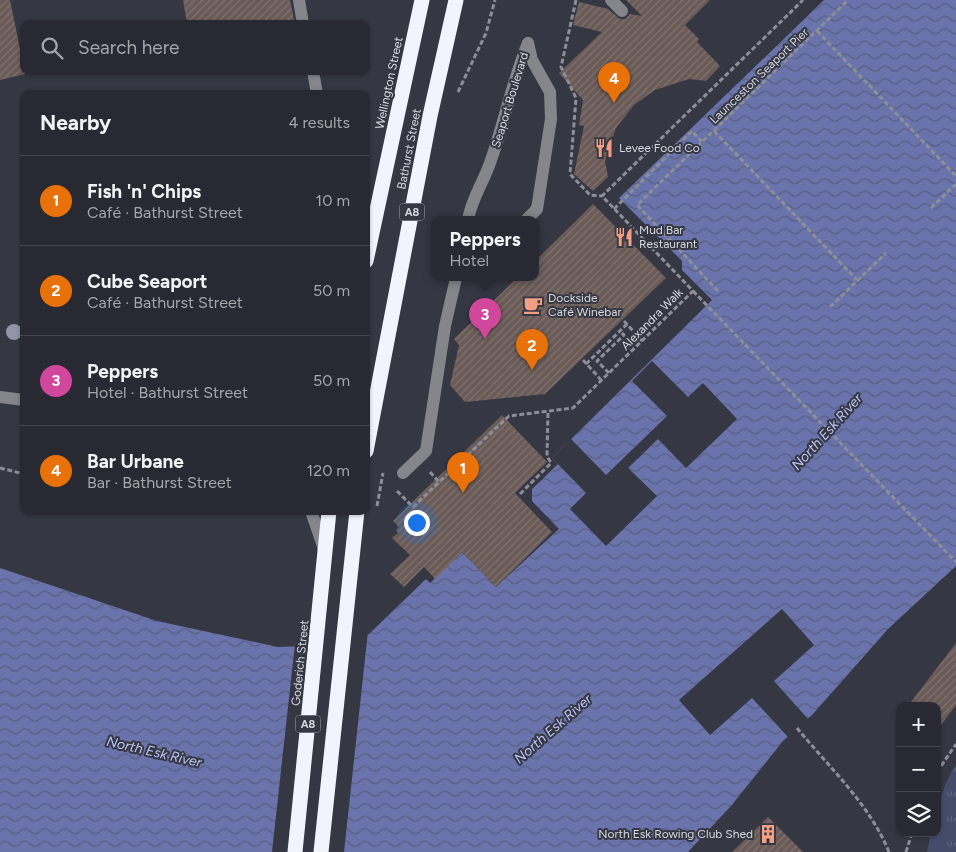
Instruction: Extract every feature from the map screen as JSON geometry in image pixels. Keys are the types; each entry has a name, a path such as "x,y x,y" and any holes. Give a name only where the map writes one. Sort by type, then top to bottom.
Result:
{"highway":[{"name":"Wellington Street","path":"370,242 422,0"},
{"name":"Bathurst Street","path":"370,430 430,116 456,0"},
{"name":"A8","path":"325,552 329,515"},
{"name":"A8","path":"321,852 357,515"},
{"name":"Goderich Street","path":"295,852 325,552"}],"street":[{"path":"299,0 302,20"},
{"path":"611,0 622,11"},
{"name":"Seaport Boulevard","path":"469,216 470,208 489,166 505,120 520,63 528,43 532,60 550,92 551,119 537,209 530,216"},
{"path":"314,75 316,90"},
{"path":"403,473 426,451 445,326 455,281"},
{"path":"0,397 20,400"},
{"path":"312,515 325,552"}],"path":[{"path":"576,0 561,67 576,98 570,174 590,195 602,196 803,0"},
{"name":"Launceston Seaport Pier","path":"718,291 636,205 848,0"},
{"path":"817,32 956,176"},
{"path":"614,209 692,131 702,142"},
{"path":"714,131 857,280"},
{"path":"932,208 956,184"},
{"name":"Alexandra Walk","path":"403,473 397,490 413,507 509,416 573,408 693,291 602,196"},
{"path":"830,307 886,253"},
{"path":"693,291 956,562"},
{"path":"602,380 585,362 620,331 625,323 642,341"},
{"path":"609,373 597,362 624,335 620,331"},
{"path":"520,494 551,463 547,456 548,411"},
{"path":"413,463 425,466 439,482"},
{"path":"0,468 20,473"},
{"path":"797,728 864,810 884,838 889,852"},
{"path":"941,766 956,744"},
{"path":"906,852 911,837"}],"green space":[{"path":"956,765 956,852 927,852 930,837 941,837 941,799 951,772"}],"water":[{"name":"North Esk River","path":"824,0 956,0 956,566 888,629 812,715 783,741 731,806 688,852 0,852 0,568 157,621 278,647 334,645 369,634 426,579 430,583 462,552 496,587 559,529 532,501 532,489 558,464 552,458 712,300 682,270 682,261 619,198"}],"pier":[{"path":"652,361 688,397 703,383 737,419 686,468 658,439 628,468 657,496 606,546 570,509 586,493 552,458 571,439 606,475 667,416 632,381"},
{"path":"782,609 814,645 774,681 809,720 789,738 752,698 710,735 679,700"},
{"path":"368,631 344,852 272,852 295,644 333,643"}],"building":[{"path":"0,0 10,0 20,49 21,75 0,80"},
{"path":"183,0 290,0 294,20 186,20"},
{"path":"626,0 710,0 685,25 699,39 697,42 720,66 706,81 689,79 655,90 634,105 616,128 605,161 608,177 593,191 574,174 584,126 579,125 583,100 559,73 602,32 573,25 579,2 608,9 620,19 625,19 630,14 642,16"},
{"path":"593,204 666,278 545,394 465,402 450,385 459,345 454,339 514,281 539,281 539,257"},
{"path":"502,415 547,462 515,493 552,532 496,587 462,552 435,579 424,567 404,587 390,574 410,555 392,538 398,533 396,530 399,527 393,521"},
{"path":"956,643 956,705 941,725 941,702 911,702"},
{"name":"North Esk Rowing Club Shed","path":"768,817 803,852 732,852"}],"place":[{"name":"Bar Urbane","path":"614,103"},
{"name":"Levee Food Co","path":"604,148"},
{"name":"Mud Bar Restaurant","path":"624,237"},
{"name":"Dockside Café Winebar","path":"533,305"},
{"name":"Peppers","path":"485,339"},
{"name":"Cube Seaport","path":"532,370"},
{"name":"Fish 'n' Chips","path":"463,493"},
{"name":"North Esk Rowing Club Shed","path":"768,834"}]}
